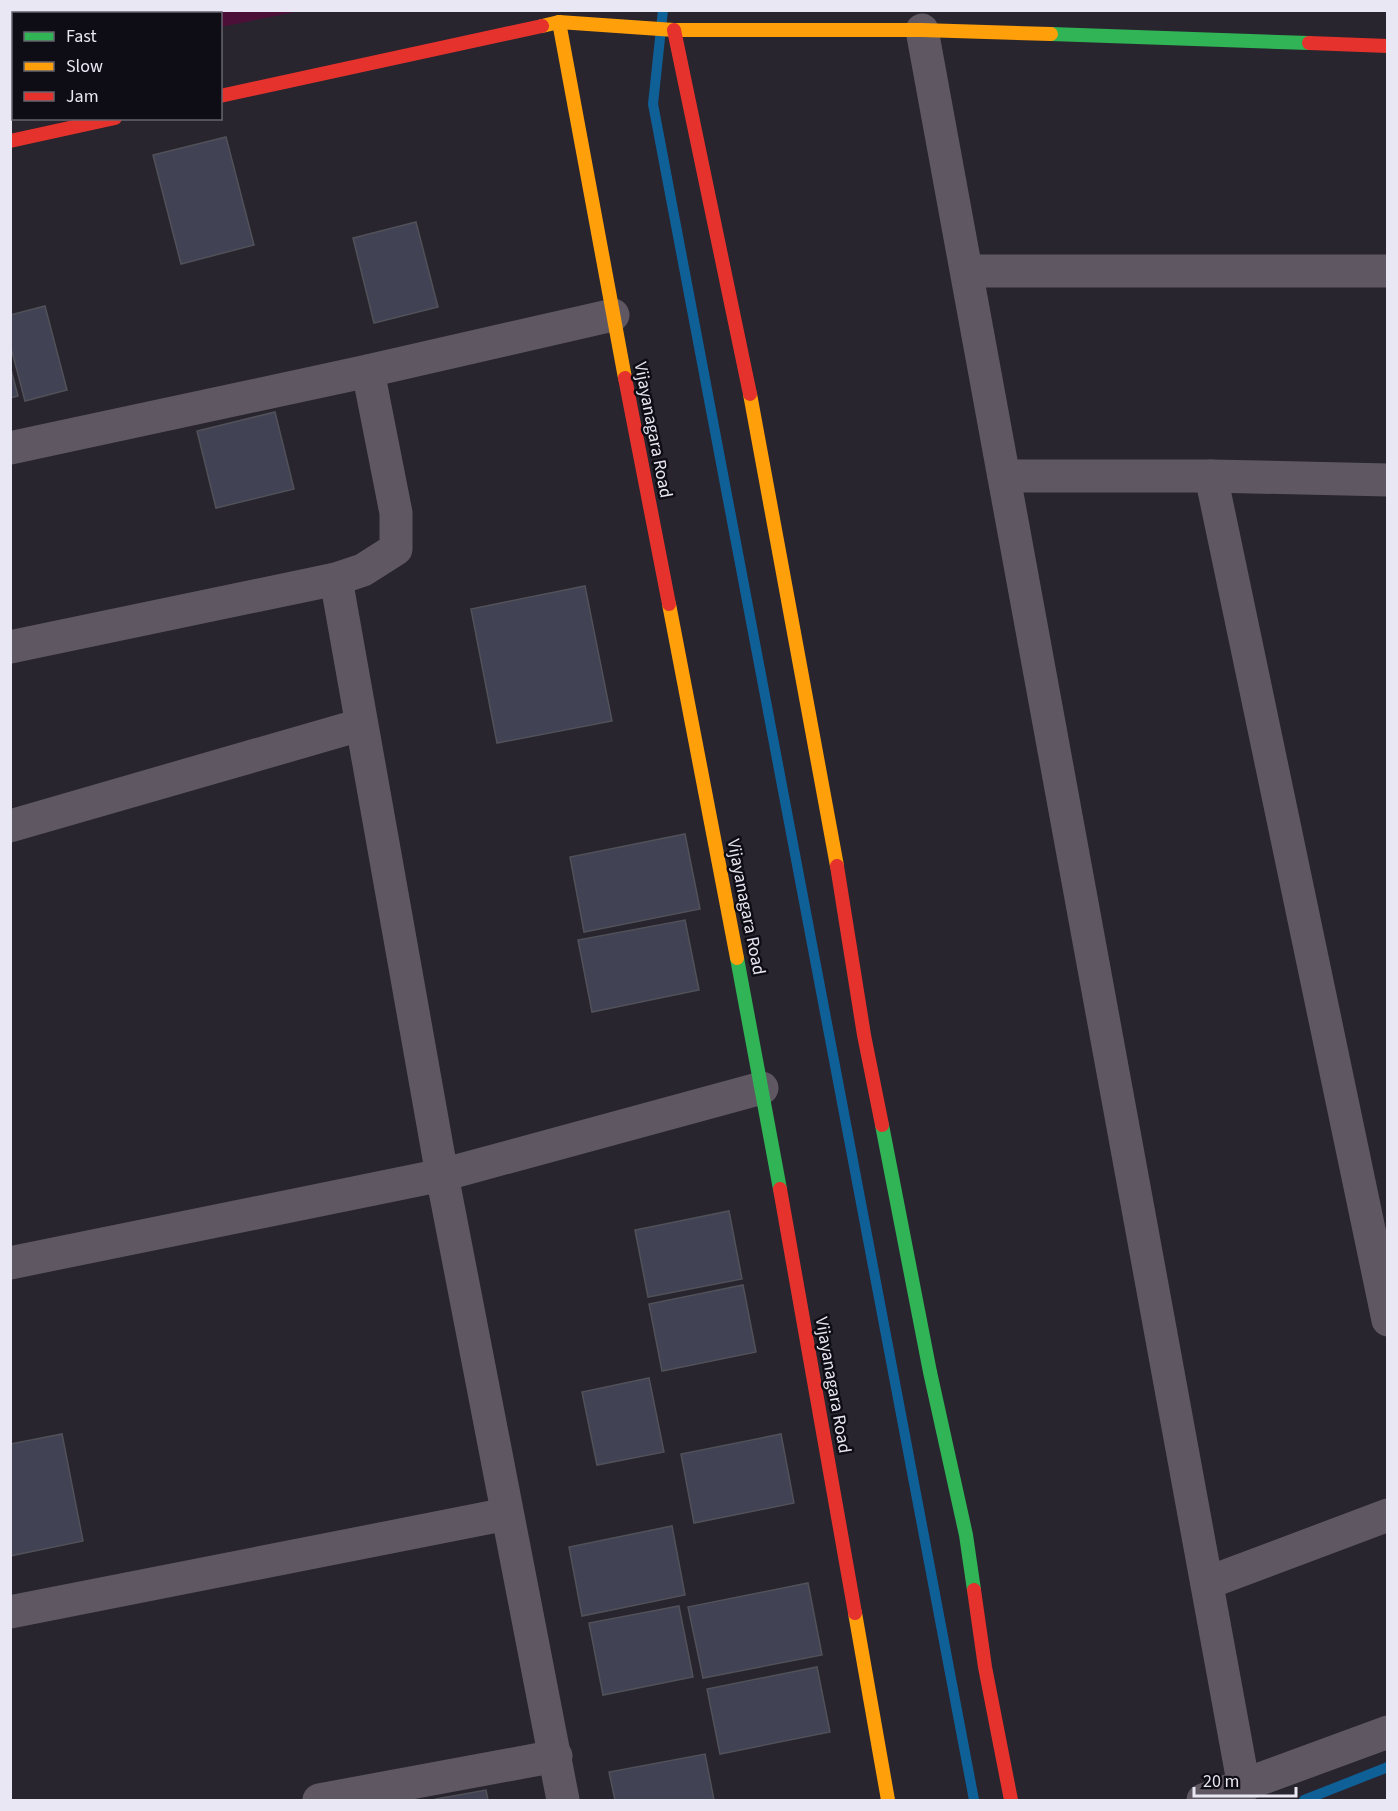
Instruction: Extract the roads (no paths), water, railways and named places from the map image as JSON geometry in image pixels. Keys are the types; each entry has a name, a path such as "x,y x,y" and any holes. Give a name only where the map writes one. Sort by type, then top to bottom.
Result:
{"street":[{"path":"222,96 559,22 598,18 674,30 922,30 1388,46"},
{"name":"Vijayanagara Road","path":"559,22 762,1088 888,1800"},
{"path":"674,30 760,444 829,815 864,1035 930,1372 966,1535 985,1667 1011,1800"},
{"path":"922,30 1244,1787"},
{"path":"10,141 107,120"},
{"path":"967,271 1388,270"},
{"path":"10,448 368,371 613,315"},
{"path":"10,647 336,579 363,570 396,549 396,513 368,371"},
{"path":"1004,476 1211,476 1388,480"},
{"path":"1211,476 1388,1320"},
{"path":"336,579 360,725 442,1175 563,1800"},
{"path":"10,826 360,725"},
{"path":"10,1263 442,1175 762,1088"},
{"path":"10,1612 507,1514"},
{"path":"1207,1583 1388,1515"},
{"path":"1203,1800 1244,1787 1388,1732"},
{"path":"319,1800 555,1756"}],"waterway":[{"path":"663,10 653,104 974,1800"},
{"path":"1304,1800 1388,1767"}]}
